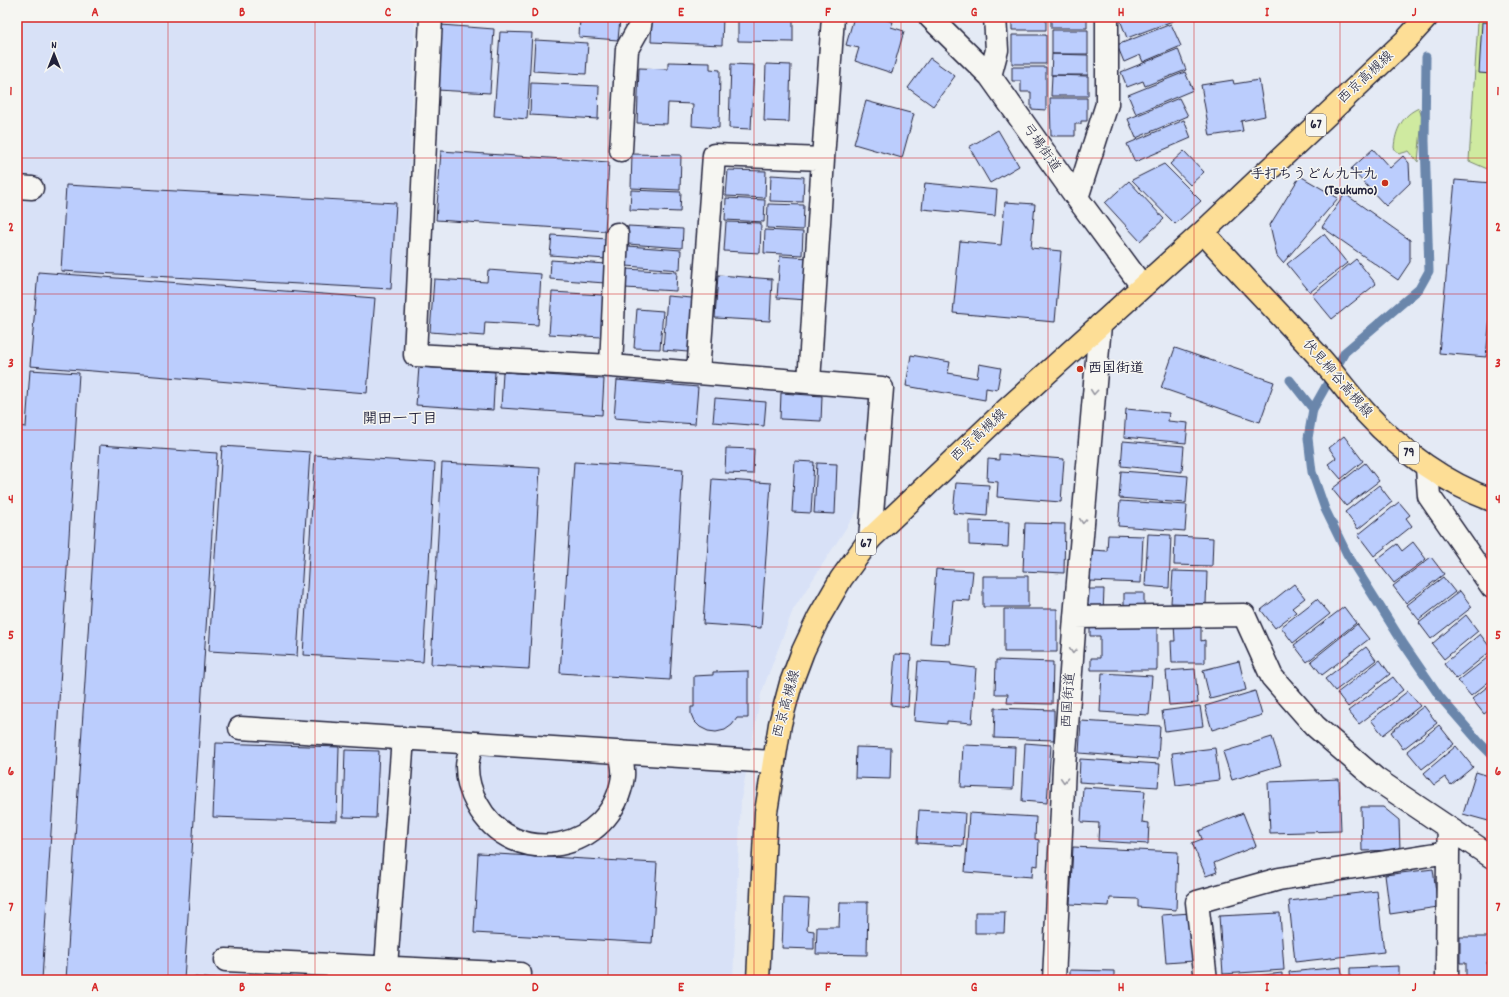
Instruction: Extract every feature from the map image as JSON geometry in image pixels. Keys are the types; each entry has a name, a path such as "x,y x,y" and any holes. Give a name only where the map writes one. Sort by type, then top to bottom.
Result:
{"main road":[{"name":"西京高槻線","path":"758,980 766,812 780,724 791,683 803,651 819,617 841,579 870,539 1006,411 1203,232 1406,40 1427,17"},
{"name":"伏見柳谷高槻線","path":"1203,232 1321,360 1366,413 1395,442 1427,468 1470,492 1492,500"}],"street":[{"path":"431,17 415,355 611,366 882,388 870,539"},
{"path":"621,150 627,49 640,26 640,17"},
{"path":"809,382 833,17"},
{"name":"弓場街道","path":"930,17 990,76 1142,286"},
{"path":"990,76 997,50 995,17"},
{"path":"1077,198 1107,104 1107,17"},
{"path":"698,373 714,155 823,159"},
{"path":"611,366 617,234"},
{"name":"西国街道","path":"1054,980 1064,767 1075,617 1100,325"},
{"path":"1427,468 1429,496 1492,587"},
{"path":"1075,617 1244,615 1272,678 1315,726 1376,779 1492,856"},
{"path":"240,728 774,762"},
{"path":"386,974 403,738"},
{"path":"472,743 467,766 471,793 483,816 503,834 527,844 554,846 579,838 601,823 616,801 623,775 621,752"},
{"path":"1447,980 1449,828"},
{"path":"1206,980 1198,902 1278,878 1448,852"},
{"path":"226,960 386,974 520,974"}],"shaded area":[{"path":"17,17 415,17 409,185 408,359 879,394 859,508 793,610 761,694 741,799 733,980 17,980"}],"green space":[{"path":"1481,17 1492,17 1492,171 1469,161 1478,22"},
{"path":"1419,108 1422,118 1418,162 1409,151 1399,154 1394,148 1400,124 1408,115"}],"building":[{"path":"580,17 620,19 618,40 579,37"},
{"path":"652,17 723,17 722,45 651,42"},
{"path":"738,17 793,17 793,42 738,41"},
{"path":"854,17 877,17 893,22 891,27 904,31 892,73 855,61 859,48 846,45"},
{"path":"1012,17 1046,17 1046,30 1012,30"},
{"path":"1051,17 1087,17 1087,28 1051,28"},
{"path":"1119,17 1173,17 1175,20 1127,38"},
{"path":"1482,22 1492,23 1492,74 1479,73"},
{"path":"1171,24 1181,46 1143,62 1140,55 1124,62 1117,45"},
{"path":"441,25 494,29 490,93 437,90"},
{"path":"1052,30 1088,30 1088,54 1052,54"},
{"path":"500,32 532,33 527,119 494,116"},
{"path":"1012,35 1046,35 1046,64 1012,64"},
{"path":"535,40 588,43 586,74 533,71"},
{"path":"1178,49 1186,70 1145,86 1143,81 1127,87 1121,72"},
{"path":"1052,54 1088,55 1088,75 1051,75"},
{"path":"930,58 955,76 933,106 908,88"},
{"path":"668,62 710,63 710,69 720,70 719,128 692,126 693,104 668,103 667,124 637,123 639,68 668,69"},
{"path":"731,64 754,65 751,129 729,128"},
{"path":"766,64 791,65 789,122 764,121"},
{"path":"1012,67 1046,67 1046,110 1031,109 1031,92 1021,92 1021,81 1012,81"},
{"path":"1185,72 1193,90 1136,114 1128,95"},
{"path":"1052,75 1088,76 1088,96 1051,96"},
{"path":"1233,80 1234,84 1259,80 1265,116 1241,121 1243,131 1210,136 1201,85"},
{"path":"531,83 599,86 598,119 530,115"},
{"path":"1050,98 1087,98 1087,121 1081,121 1081,124 1075,124 1075,136 1051,136"},
{"path":"1179,98 1188,116 1136,138 1128,119"},
{"path":"866,101 914,114 902,158 854,144"},
{"path":"1184,120 1191,138 1135,162 1127,144"},
{"path":"998,130 1019,166 990,183 969,147"},
{"path":"1373,149 1390,168 1403,156 1409,163 1410,183 1386,206 1351,169"},
{"path":"441,151 609,162 605,231 436,220"},
{"path":"1184,151 1204,172 1190,185 1170,164"},
{"path":"632,154 681,155 680,190 631,188"},
{"path":"1164,164 1201,201 1175,224 1132,180"},
{"path":"728,170 766,171 765,198 726,196"},
{"path":"771,175 804,177 803,202 770,201"},
{"path":"1300,176 1338,198 1283,263 1277,256 1270,225"},
{"path":"1455,180 1492,183 1492,296 1486,357 1439,353"},
{"path":"1129,181 1164,219 1140,241 1105,203"},
{"path":"925,183 997,190 995,216 922,209"},
{"path":"66,185 396,203 391,289 61,271"},
{"path":"631,190 681,192 680,212 630,210"},
{"path":"1345,194 1410,240 1410,262 1398,280 1322,227"},
{"path":"726,198 765,200 764,222 725,220"},
{"path":"1005,202 1035,204 1031,248 1061,251 1055,322 953,313 960,241 1001,245"},
{"path":"768,204 804,205 803,230 767,228"},
{"path":"726,222 761,223 760,253 724,251"},
{"path":"628,226 683,229 682,248 628,244"},
{"path":"765,230 803,232 802,255 764,253"},
{"path":"1324,234 1347,263 1310,292 1287,264"},
{"path":"552,235 607,239 606,259 550,255"},
{"path":"628,246 681,250 680,270 626,266"},
{"path":"780,256 809,258 807,300 777,298"},
{"path":"1356,259 1376,284 1332,319 1312,295"},
{"path":"551,260 606,264 605,283 550,279"},
{"path":"626,269 677,272 676,291 625,288"},
{"path":"488,270 541,274 538,325 485,322 484,336 430,332 434,279 487,282"},
{"path":"38,272 375,298 367,393 30,366"},
{"path":"718,275 772,279 770,321 715,318"},
{"path":"552,292 603,295 601,337 549,334"},
{"path":"667,296 692,298 688,352 663,350"},
{"path":"637,309 663,311 660,349 634,348"},
{"path":"1175,348 1274,382 1260,422 1161,388"},
{"path":"911,355 950,362 948,373 977,378 979,364 1001,368 997,390 986,388 985,400 906,386"},
{"path":"419,367 495,372 493,410 416,405"},
{"path":"30,370 79,373 42,980 17,980 17,426 26,427"},
{"path":"503,372 604,379 602,415 501,408"},
{"path":"617,380 698,387 695,424 614,418"},
{"path":"781,393 822,396 821,421 780,419"},
{"path":"715,398 766,402 764,426 713,422"},
{"path":"1126,409 1169,413 1168,421 1188,423 1186,443 1124,437"},
{"path":"1344,436 1363,461 1341,479 1328,464 1336,458 1329,448"},
{"path":"1123,441 1184,446 1182,472 1121,466"},
{"path":"100,445 217,453 184,980 66,980"},
{"path":"222,446 310,452 297,656 209,651"},
{"path":"726,448 754,449 753,474 725,473"},
{"path":"999,454 1064,459 1061,502 997,497 998,482 987,481 988,459 999,460"},
{"path":"315,455 435,463 423,662 303,655"},
{"path":"795,461 814,462 811,513 792,512"},
{"path":"574,462 683,469 670,680 560,673"},
{"path":"442,463 540,468 529,669 431,664"},
{"path":"817,463 837,464 835,514 814,513"},
{"path":"1365,463 1379,481 1346,506 1332,489"},
{"path":"1121,471 1188,476 1186,503 1119,498"},
{"path":"712,479 771,483 761,628 703,624"},
{"path":"956,483 989,485 987,516 953,513"},
{"path":"1379,485 1392,502 1358,529 1345,512"},
{"path":"1120,501 1187,505 1185,531 1118,526"},
{"path":"1399,502 1410,515 1406,518 1412,526 1374,556 1358,535"},
{"path":"969,521 1009,522 1008,547 969,545"},
{"path":"1025,523 1065,524 1064,573 1023,571"},
{"path":"1148,534 1171,535 1169,588 1145,586"},
{"path":"1108,535 1143,536 1141,583 1090,581 1092,550 1107,551"},
{"path":"1175,536 1213,538 1212,566 1174,565"},
{"path":"1413,542 1426,559 1394,583 1376,560 1397,544 1402,551"},
{"path":"1431,557 1444,574 1406,603 1393,586"},
{"path":"936,569 973,571 970,601 953,600 949,644 930,643"},
{"path":"1173,571 1207,572 1206,604 1171,603"},
{"path":"983,576 1028,576 1028,607 983,607"},
{"path":"1443,577 1455,592 1419,620 1407,605"},
{"path":"1294,584 1305,598 1292,608 1296,612 1275,628 1261,610"},
{"path":"1088,589 1104,589 1103,612 1087,611"},
{"path":"1460,591 1472,607 1431,639 1419,623"},
{"path":"1124,593 1144,593 1144,611 1124,611"},
{"path":"1317,599 1330,614 1293,643 1281,627"},
{"path":"1344,607 1356,623 1307,662 1294,645"},
{"path":"1004,609 1057,609 1057,652 1004,652"},
{"path":"1466,615 1478,631 1444,659 1432,644"},
{"path":"1174,623 1201,623 1201,641 1205,640 1205,663 1172,663 1171,641 1175,641"},
{"path":"1357,624 1369,639 1322,675 1311,661"},
{"path":"1090,625 1157,625 1157,670 1091,670 1091,658 1100,658 1100,636 1090,636"},
{"path":"1480,634 1492,650 1456,679 1444,664"},
{"path":"1366,647 1376,660 1335,691 1325,679"},
{"path":"895,654 911,655 908,707 891,705"},
{"path":"1492,654 1492,679 1471,696 1458,681"},
{"path":"996,660 1053,662 1052,704 1007,703 1008,694 995,694"},
{"path":"1380,660 1390,674 1348,707 1337,693"},
{"path":"918,661 951,663 951,665 976,668 972,723 947,721 947,724 914,721"},
{"path":"1239,661 1246,690 1210,699 1203,670"},
{"path":"1195,669 1198,703 1169,705 1166,671"},
{"path":"748,671 748,718 737,718 732,725 725,730 716,732 708,731 700,727 694,721 691,714 691,707 694,707 694,676 713,675 713,672"},
{"path":"1102,673 1152,676 1149,715 1100,712"},
{"path":"1393,677 1403,690 1359,724 1348,711"},
{"path":"1492,683 1492,708 1484,714 1472,699"},
{"path":"1255,691 1262,715 1212,730 1205,706"},
{"path":"1408,691 1420,706 1383,735 1371,720"},
{"path":"1200,706 1203,726 1165,731 1162,711"},
{"path":"1424,706 1437,723 1403,749 1391,732"},
{"path":"995,708 1054,710 1054,740 994,738"},
{"path":"1081,721 1160,726 1158,759 1079,753"},
{"path":"1439,725 1454,744 1422,769 1407,751"},
{"path":"1272,737 1281,765 1232,780 1223,752"},
{"path":"216,743 339,747 337,821 213,817"},
{"path":"1025,743 1051,745 1047,803 1022,801"},
{"path":"963,745 1015,747 1013,789 961,787"},
{"path":"1456,746 1473,767 1451,785 1445,777 1434,785 1424,773"},
{"path":"856,747 891,748 890,779 855,778"},
{"path":"1215,748 1219,780 1176,785 1172,753"},
{"path":"345,750 379,751 376,818 343,817"},
{"path":"1080,759 1160,764 1158,787 1079,782"},
{"path":"1476,772 1492,777 1490,784 1492,785 1492,822 1463,814"},
{"path":"1339,779 1341,831 1270,833 1268,782"},
{"path":"1083,787 1145,791 1142,822 1149,823 1148,844 1098,841 1099,823 1081,822"},
{"path":"1361,807 1383,807 1399,820 1400,850 1362,851"},
{"path":"919,810 965,813 963,846 917,843"},
{"path":"969,813 1036,817 1035,839 1039,840 1038,866 1033,865 1032,877 965,872"},
{"path":"1243,813 1256,846 1214,863 1217,872 1206,876 1192,843 1202,839 1199,831"},
{"path":"1073,847 1178,852 1176,910 1138,907 1138,899 1110,898 1109,906 1070,904"},
{"path":"478,853 657,863 652,943 474,933"},
{"path":"1433,869 1438,907 1390,914 1385,875"},
{"path":"1377,891 1384,952 1295,962 1289,901"},
{"path":"784,898 809,899 807,930 814,931 814,949 782,948"},
{"path":"840,902 868,902 867,955 816,954 817,927 839,927"},
{"path":"975,912 1005,912 1004,933 975,933"},
{"path":"1191,913 1194,961 1166,963 1162,915"},
{"path":"1280,913 1284,970 1223,974 1219,916"},
{"path":"1460,937 1492,937 1492,962 1487,962 1488,980 1466,980 1466,963 1460,963"},
{"path":"1399,966 1399,980 1350,980 1350,968"},
{"path":"1341,967 1343,980 1290,980 1289,972"},
{"path":"1070,970 1114,971 1114,980 1070,980"},
{"path":"1282,973 1282,980 1247,980 1246,977"},
{"path":"193,977 226,980 193,980"},
{"path":"1197,977 1197,980 1166,980"}],"waterway":[{"path":"1426,57 1425,141 1429,271 1419,289 1345,352 1313,409 1308,438 1312,472 1325,509 1347,554 1403,643 1440,697 1492,755"},
{"path":"1290,380 1313,409"}],"place":[{"name":"手打ちうどん九十九 (Tsukumo)","path":"1385,183"},
{"name":"西国街道","path":"1080,369"}],"district":[{"name":"開田一丁目","path":"400,420"}]}
